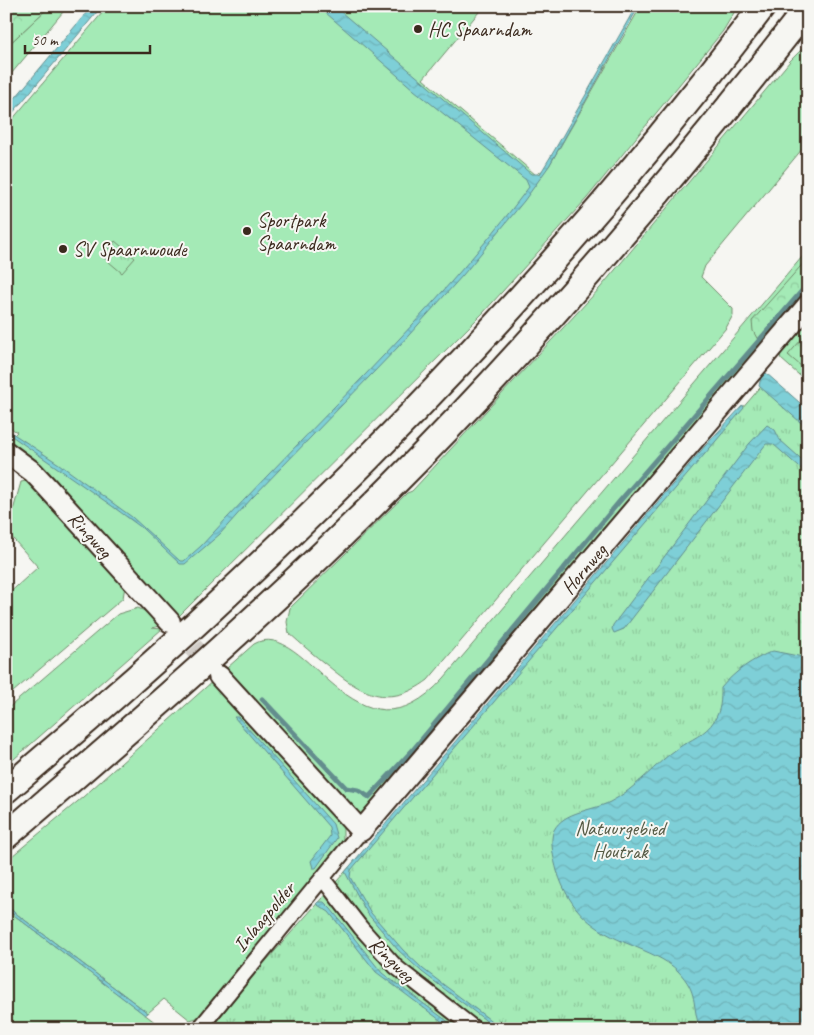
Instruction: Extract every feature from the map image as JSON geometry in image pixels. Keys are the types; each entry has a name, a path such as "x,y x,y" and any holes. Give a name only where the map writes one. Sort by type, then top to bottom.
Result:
{"highway":[{"path":"6,790 139,676 222,600 385,441 554,261 716,68 763,6"},
{"path":"6,836 226,645 389,488 574,293 752,79 808,7"}],"street":[{"name":"Hornweg","path":"361,832 808,305"},
{"name":"Ringweg","path":"6,452 33,472 170,622"},
{"path":"219,676 361,832"},
{"name":"Inlaagpolder","path":"199,1029 361,832"},
{"name":"Ringweg","path":"322,878 360,928 396,967 474,1029"}],"green space":[{"path":"6,6 50,6 6,47"},
{"path":"50,6 68,6 6,80 6,47"},
{"name":"Sportpark Spaarndam","path":"108,6 484,6 423,79 536,175 549,166 641,6 738,6 723,31 587,198 483,313 175,620 6,443 17,432 6,425 6,127"},
{"path":"808,43 808,142 705,266 701,277 733,309 733,315 726,328 428,680 414,689 387,696 364,690 340,676 289,633 287,622 290,608 407,493 412,491 600,288 790,61"},
{"path":"115,241 135,258 122,273 102,256"},
{"path":"808,250 808,295 364,815 356,813 227,668 254,644 273,641 293,650 336,686 359,702 384,710 413,703 444,678"},
{"path":"808,258 808,289 765,339 758,340 753,331 752,321"},
{"path":"808,314 808,383 781,359 779,351"},
{"path":"808,332 808,372 788,355"},
{"name":"Natuurgebied Houtrak","path":"765,382 808,418 808,1029 211,1029 244,986 360,855"},
{"path":"31,480 125,586 123,598 6,698 6,596 38,567 7,532 21,482"},
{"path":"138,608 149,613 163,625 152,628 162,629 6,766 6,710 118,614"},
{"path":"214,680 343,825 343,839 339,848 201,1014 197,1018 190,1020 164,999 148,1013 6,906 6,861 83,797"},
{"path":"6,909 160,1026 162,1029 6,1029"}],"water":[{"path":"92,6 102,6 6,121 6,109"},
{"path":"318,6 334,6 531,174 540,174 636,6 639,6 549,166 524,201 463,275 400,345 252,498 220,534 185,564 180,564 142,528 6,432 6,429 59,464 132,517 180,561 184,561 201,546 411,326 452,281 529,187 526,180 414,90"},
{"path":"766,373 808,410 808,429 759,386 761,377"},
{"path":"743,405 744,408 351,870 350,877 371,913 403,950 423,969 502,1029 497,1029 422,972 398,950 367,913 345,872 705,446"},
{"path":"767,425 775,430 780,440 808,465 808,475 773,444 766,444 624,629 614,633 613,625 749,444"},
{"path":"773,651 808,658 808,1029 700,1029 692,992 678,971 656,956 605,933 594,926 576,908 562,885 557,871 552,850 552,839 554,830 564,819 619,797 670,754 707,730 718,713 721,701 721,688 745,666"},
{"path":"234,717 238,717 333,824 337,838 316,868 313,868 311,861 330,836 329,827"},
{"path":"324,902 331,909 382,973 458,1029 452,1029 376,972 329,912 316,904"},
{"path":"6,906 148,1013 145,1015 6,909"}],"waterway":[{"path":"262,699 346,788 358,790 369,797 412,751 619,502 808,284"}],"tunnel":[{"path":"173,625 215,672"}],"place":[{"name":"HC Spaarndam","path":"418,29"},
{"name":"Sportpark Spaarndam","path":"247,231"},
{"name":"SV Spaarnwoude","path":"63,249"}]}
